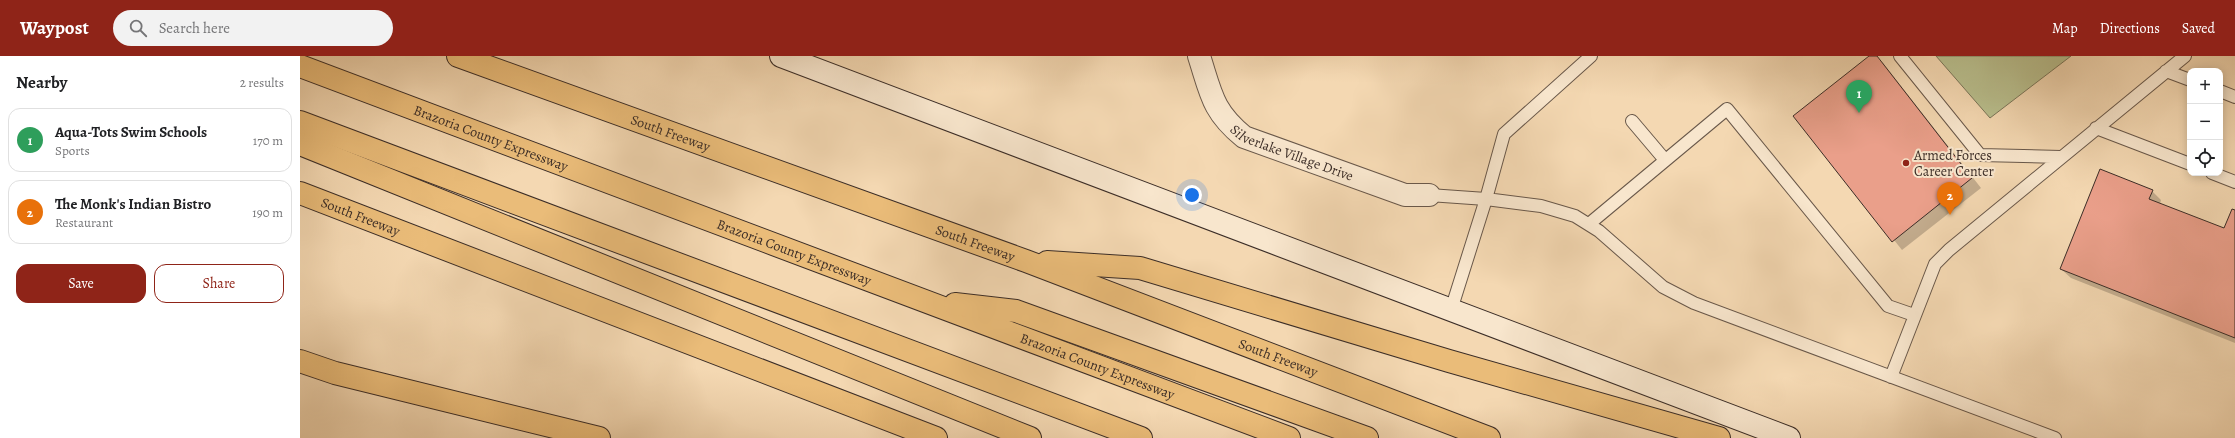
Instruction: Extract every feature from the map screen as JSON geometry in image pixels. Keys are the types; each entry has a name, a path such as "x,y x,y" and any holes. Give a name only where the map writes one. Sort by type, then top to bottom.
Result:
{"highway":[{"name":"South Freeway","path":"458,56 1026,261 1489,438"},
{"name":"Brazoria County Expressway","path":"300,66 1289,438"},
{"path":"300,122 1142,438"},
{"path":"300,144 1030,438"},
{"name":"South Freeway","path":"300,193 936,438"},
{"path":"1026,261 1140,268 1442,358 1720,438"},
{"path":"921,300 1016,311 1367,438"},
{"path":"300,361 336,373 599,438"}],"main road":[{"path":"781,56 1789,438"},
{"name":"Silverlake Village Drive","path":"1199,56 1216,107 1227,124 1244,137 1405,195 1429,195"}],"lane":[{"path":"1451,310 1486,200 1504,134 1591,56"},
{"path":"1900,56 1980,155 2061,157"},
{"path":"1891,376 1914,314 1935,264 1949,250 2185,56"},
{"path":"2166,71 2187,79"},
{"path":"2223,92 2235,96"},
{"path":"1589,224 1727,109 1888,306 1914,314"},
{"path":"1632,121 1665,160"},
{"path":"2096,128 2187,163"},
{"path":"2220,176 2235,182"},
{"path":"1429,195 1541,206 1575,216 1589,224 1630,256 1663,287 1682,297 2055,438"}],"green space":[{"path":"1936,56 2071,56 1990,118"}],"building":[{"path":"1869,56 1877,56 1972,178 1892,242 1793,116"},
{"path":"2100,169 2153,190 2149,199 2224,228 2232,209 2235,210 2235,338 2060,269"}],"place":[{"name":"Aqua-Tots Swim Schools","path":"1859,113"},
{"name":"Armed Forces Career Center","path":"1906,163"},
{"name":"The Monk's Indian Bistro","path":"1950,215"}]}
